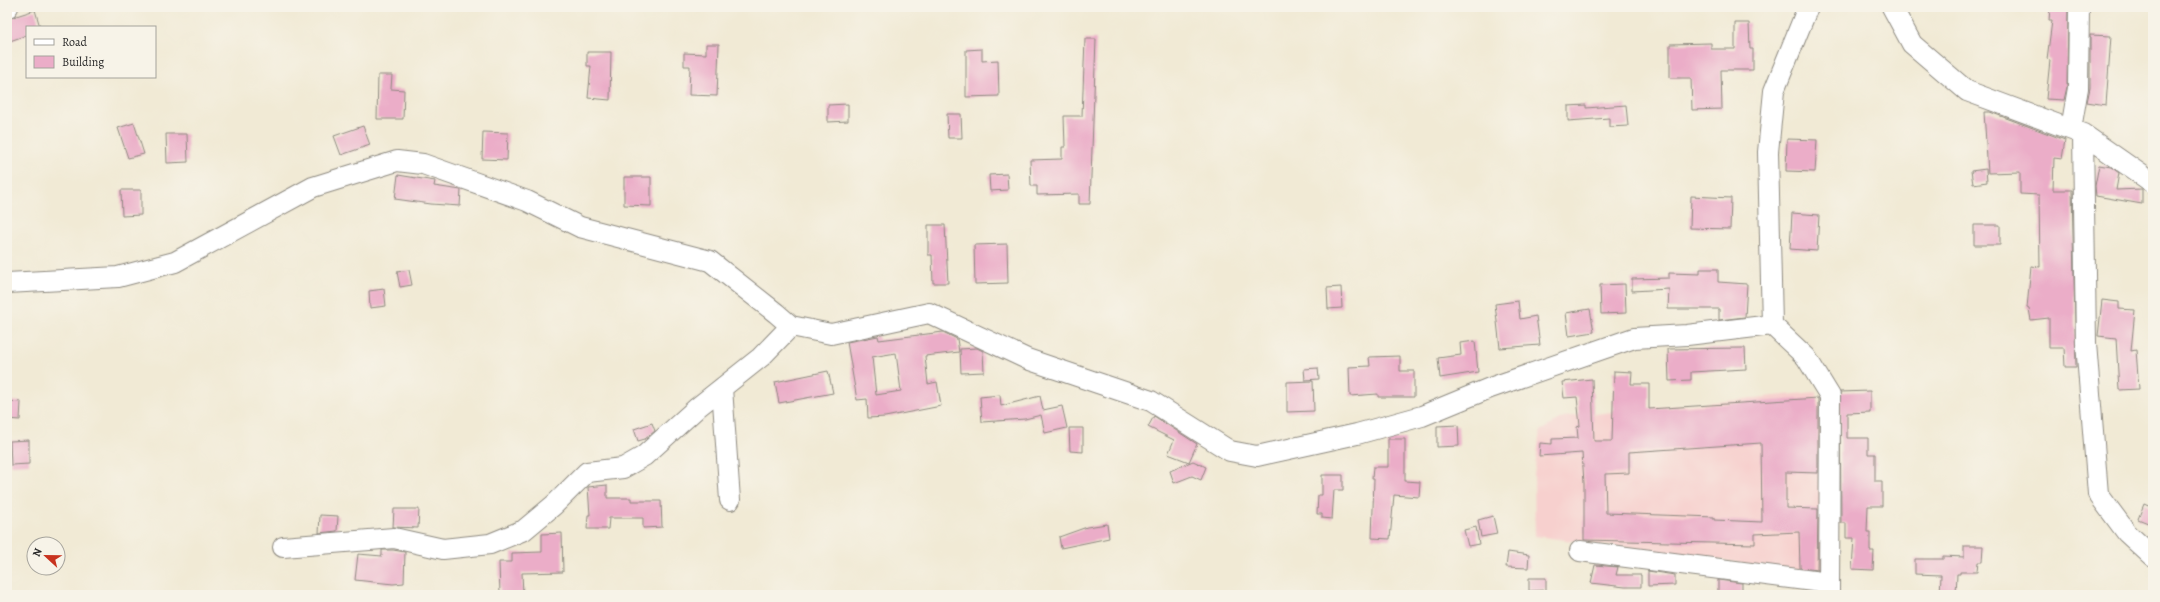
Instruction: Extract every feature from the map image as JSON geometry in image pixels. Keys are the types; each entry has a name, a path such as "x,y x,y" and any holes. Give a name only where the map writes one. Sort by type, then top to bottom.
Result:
{"street":[{"path":"1580,551 1712,566 1829,589 1830,396 1806,357 1772,325 1768,152 1774,91 1808,7"},
{"path":"1892,7 1912,44 1967,91 2077,131 2153,183"},
{"path":"2079,7 2077,131 2086,343 2098,494 2127,533 2153,556"},
{"path":"7,283 118,277 175,262 313,187 397,161 423,164 527,201 580,227 710,261 776,312 791,326 831,334 929,313 1027,359 1151,401 1230,450 1257,456 1357,434 1422,416 1490,388 1634,338 1687,335 1772,325"},
{"path":"283,547 394,538 442,550 490,544 524,530 554,505 586,472 623,468 644,456 698,407 761,357 791,326"},
{"path":"722,388 730,500"}],"shaded area":[{"path":"1816,392 1820,404 1825,574 1535,536 1534,475 1540,431 1564,417"}],"building":[{"path":"2050,7 2068,7 2067,87 2064,100 2046,99 2050,60 2047,59 2052,21 2049,21"},
{"path":"35,10 40,26 26,26 26,35 7,42 7,19"},
{"path":"1735,23 1749,23 1750,49 1753,49 1753,70 1721,70 1722,109 1692,110 1691,78 1670,78 1670,44 1711,43 1711,49 1735,49"},
{"path":"2090,35 2111,36 2106,105 2087,102 2090,88"},
{"path":"1085,39 1096,39 1090,204 1079,204 1079,194 1037,195 1037,186 1031,186 1030,160 1062,159 1062,147 1065,147 1064,116 1082,116"},
{"path":"706,44 719,44 717,96 689,95 690,66 684,66 684,53 706,54"},
{"path":"982,49 982,61 998,60 999,96 966,97 966,50"},
{"path":"587,52 611,52 610,100 588,98 591,66 587,66"},
{"path":"378,75 392,75 391,89 404,90 403,119 377,119"},
{"path":"848,104 848,121 828,122 828,105"},
{"path":"1586,105 1586,108 1626,105 1628,126 1609,127 1609,118 1568,121 1568,106"},
{"path":"1984,112 1990,112 2065,140 2062,159 2054,158 2053,190 2072,190 2076,367 2065,367 2064,348 2049,348 2049,318 2031,320 2029,309 2027,308 2031,266 2040,267 2039,195 2020,194 2020,172 1988,173"},
{"path":"947,114 961,114 962,138 948,138"},
{"path":"134,123 144,154 128,158 118,128"},
{"path":"363,126 370,145 341,155 334,136"},
{"path":"483,132 508,133 507,160 482,159"},
{"path":"166,134 187,134 188,162 167,163"},
{"path":"1787,139 1817,140 1815,172 1786,171"},
{"path":"2099,165 2111,167 2119,173 2116,190 2142,189 2142,204 2096,196 2095,186"},
{"path":"1986,169 1987,182 1973,184 1971,171"},
{"path":"1007,174 1008,190 990,191 989,175"},
{"path":"398,175 435,181 434,186 461,190 460,206 395,199"},
{"path":"624,177 651,177 651,206 624,205"},
{"path":"121,190 141,190 141,215 122,216"},
{"path":"1691,196 1731,198 1730,229 1690,228"},
{"path":"1792,213 1819,215 1817,251 1790,249"},
{"path":"928,225 945,225 948,283 933,283 932,255 928,255"},
{"path":"1974,225 2000,225 2000,245 1974,245"},
{"path":"1007,244 1008,283 975,284 974,245"},
{"path":"1700,269 1718,269 1718,282 1747,284 1745,317 1719,320 1719,309 1668,309 1669,289 1632,291 1632,279 1669,278 1669,273 1700,274"},
{"path":"409,270 412,285 400,287 397,272"},
{"path":"1625,284 1626,313 1601,314 1600,285"},
{"path":"1341,287 1342,308 1328,309 1327,288"},
{"path":"384,289 386,306 370,308 369,291"},
{"path":"2102,300 2119,302 2119,309 2135,310 2131,351 2136,350 2139,389 2119,390 2116,338 2098,336"},
{"path":"1518,301 1520,319 1536,316 1540,345 1500,348 1495,304"},
{"path":"1590,309 1594,332 1569,336 1566,313"},
{"path":"943,332 957,339 959,352 925,356 928,384 937,382 941,406 885,417 868,418 867,399 857,400 847,342 878,336 879,340","holes":["896,353 901,391 876,395 872,357"]},
{"path":"1475,341 1478,372 1440,378 1438,358 1461,355 1460,343"},
{"path":"977,348 983,351 984,372 961,373 960,349"},
{"path":"1745,348 1746,369 1691,372 1691,380 1669,381 1668,349"},
{"path":"1400,356 1400,371 1414,371 1414,397 1378,397 1378,394 1350,396 1349,367 1370,366 1369,357"},
{"path":"1318,368 1319,379 1305,380 1304,369"},
{"path":"828,371 833,393 779,403 775,382"},
{"path":"1614,371 1632,372 1631,384 1649,384 1649,409 1818,398 1818,473 1786,472 1786,508 1818,509 1817,570 1800,568 1799,532 1755,534 1755,544 1584,540 1584,483 1582,453 1539,456 1540,443 1552,444 1552,439 1578,438 1577,427 1580,426 1577,397 1564,398 1562,382 1592,379 1594,441 1612,441","holes":["1761,443 1762,522 1714,520 1714,517 1606,513 1605,474 1629,473 1629,452"]},
{"path":"1313,381 1314,411 1287,412 1287,382"},
{"path":"1870,391 1870,412 1847,413 1847,438 1868,438 1868,454 1875,454 1875,481 1882,481 1882,506 1868,506 1867,532 1870,532 1870,551 1874,551 1873,570 1852,569 1854,538 1846,538 1846,523 1841,523 1840,392"},
{"path":"1000,395 1001,406 1040,396 1043,410 1062,406 1067,428 1045,433 1041,415 1025,419 982,422 980,397"},
{"path":"7,401 21,402 20,420 7,419"},
{"path":"1154,416 1197,444 1189,462 1168,454 1174,440 1148,427"},
{"path":"652,423 655,431 645,439 638,441 634,429"},
{"path":"1458,425 1459,446 1437,447 1437,426"},
{"path":"1069,428 1083,428 1083,452 1070,451"},
{"path":"1388,439 1405,439 1405,481 1420,482 1419,497 1394,495 1390,539 1372,538 1373,467 1388,467"},
{"path":"29,440 29,464 11,465 10,441"},
{"path":"1193,461 1206,467 1201,480 1192,476 1174,483 1170,471"},
{"path":"1322,475 1343,475 1343,490 1334,490 1332,519 1322,518 1322,514 1317,514 1318,495 1322,495"},
{"path":"607,485 607,498 631,498 631,501 661,501 662,527 643,528 643,518 609,518 608,529 587,529 588,515 590,515 588,487"},
{"path":"2144,504 2153,508 2153,525 2138,519"},
{"path":"394,509 419,509 418,528 393,527"},
{"path":"320,515 338,516 337,531 319,533"},
{"path":"1493,516 1497,534 1481,537 1478,520"},
{"path":"1107,524 1109,538 1061,548 1059,537 1087,527"},
{"path":"1476,527 1479,544 1468,546 1464,530"},
{"path":"562,533 563,572 522,573 523,594 500,595 499,562 512,562 512,553 542,552 542,534"},
{"path":"1964,546 1983,546 1982,562 1978,562 1977,572 1960,572 1960,574 1957,574 1956,595 1940,595 1941,575 1915,574 1915,559 1943,559 1943,556 1964,557"},
{"path":"382,550 405,552 404,583 393,584 355,580 358,554 382,556"},
{"path":"1508,552 1529,555 1528,568 1506,567"},
{"path":"1595,565 1618,567 1616,575 1641,575 1641,587 1625,587 1591,583"},
{"path":"1648,571 1675,575 1675,585 1648,586"},
{"path":"1529,578 1546,578 1546,590 1529,591"},
{"path":"1718,580 1742,583 1742,595 1718,595"}]}
